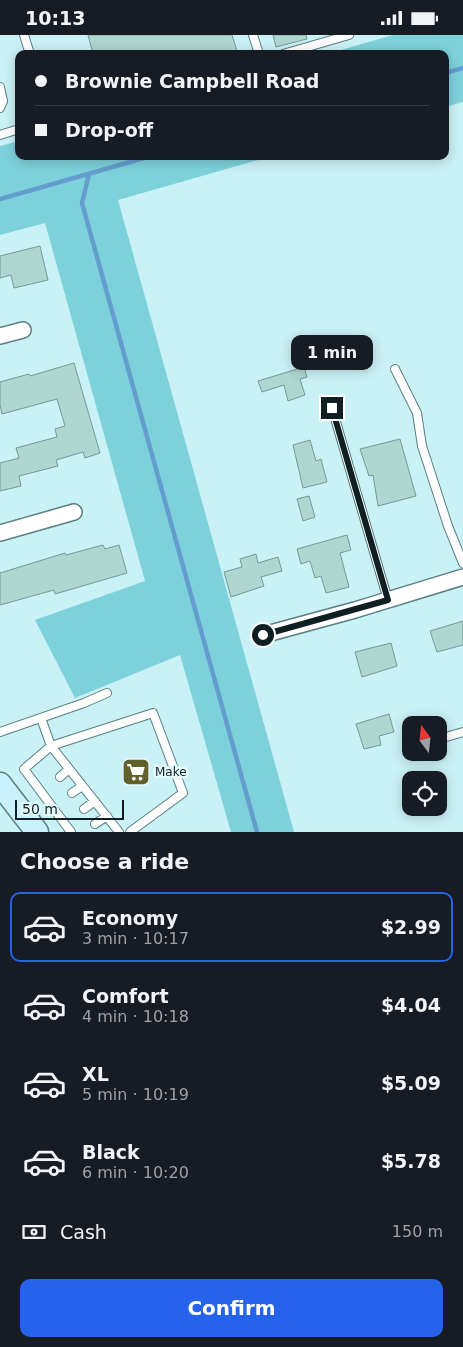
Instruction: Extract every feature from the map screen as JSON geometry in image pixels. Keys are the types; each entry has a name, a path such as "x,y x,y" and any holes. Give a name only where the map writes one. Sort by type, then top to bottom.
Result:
{"main road":[{"path":"0,784 37,832"}],"street":[{"path":"0,336 23,330"},
{"path":"0,533 74,512"},
{"path":"263,635 463,577"}],"lane":[{"path":"24,35 29,50"},
{"path":"253,35 258,50"},
{"path":"297,50 349,35"},
{"path":"0,87 3,101 0,108"},
{"path":"0,135 15,130"},
{"path":"395,369 417,413 422,446 448,526 463,563"},
{"path":"332,408 388,600"},
{"path":"0,731 107,693"},
{"path":"71,832 67,822 44,791 24,769 51,746 152,713 183,793 130,832"},
{"path":"41,717 51,746 119,832"},
{"path":"448,736 463,732"},
{"path":"60,777 69,769"},
{"path":"72,793 82,785"},
{"path":"84,809 95,801"},
{"path":"95,824 107,816"}],"shaded area":[{"path":"393,35 463,35 463,102 449,106 449,50 341,50"},
{"path":"15,142 15,160 258,160 118,200 294,832 231,832 180,655 75,698 35,620 145,581 45,223 0,235 0,146"}],"building":[{"path":"88,35 232,35 237,50 92,50"},
{"path":"273,35 306,35 307,39 276,47"},
{"path":"40,246 48,280 14,288 11,275 0,278 0,256"},
{"path":"74,363 100,453 85,458 83,452 56,460 58,466 19,476 21,486 0,491 0,463 19,458 16,448 57,437 55,429 65,426 57,399 2,414 0,382 29,374 30,376"},
{"path":"304,367 307,377 300,379 305,395 288,401 284,385 262,392 258,381"},
{"path":"400,439 416,496 378,506 373,475 369,476 360,449"},
{"path":"310,440 316,461 321,459 327,482 303,488 293,445"},
{"path":"309,496 315,517 303,521 297,499"},
{"path":"347,535 351,550 340,553 349,587 326,593 321,576 315,578 310,561 301,564 297,549"},
{"path":"103,545 105,549 119,545 127,573 55,594 54,590 0,605 0,573 65,553 66,555"},
{"path":"256,554 258,563 278,557 282,571 261,577 264,586 231,597 224,572 242,567 240,559"},
{"path":"463,621 463,645 437,652 430,631"},
{"path":"391,643 397,666 362,677 355,652"},
{"path":"389,714 394,732 379,736 381,745 364,749 356,724"}],"waterway":[{"path":"449,72 463,68"},
{"path":"0,199 137,160"},
{"path":"89,174 82,203 257,832"}],"place":[{"name":"Make","path":"136,772"}],"route":[{"path":"263,635 388,600 332,408"}]}
